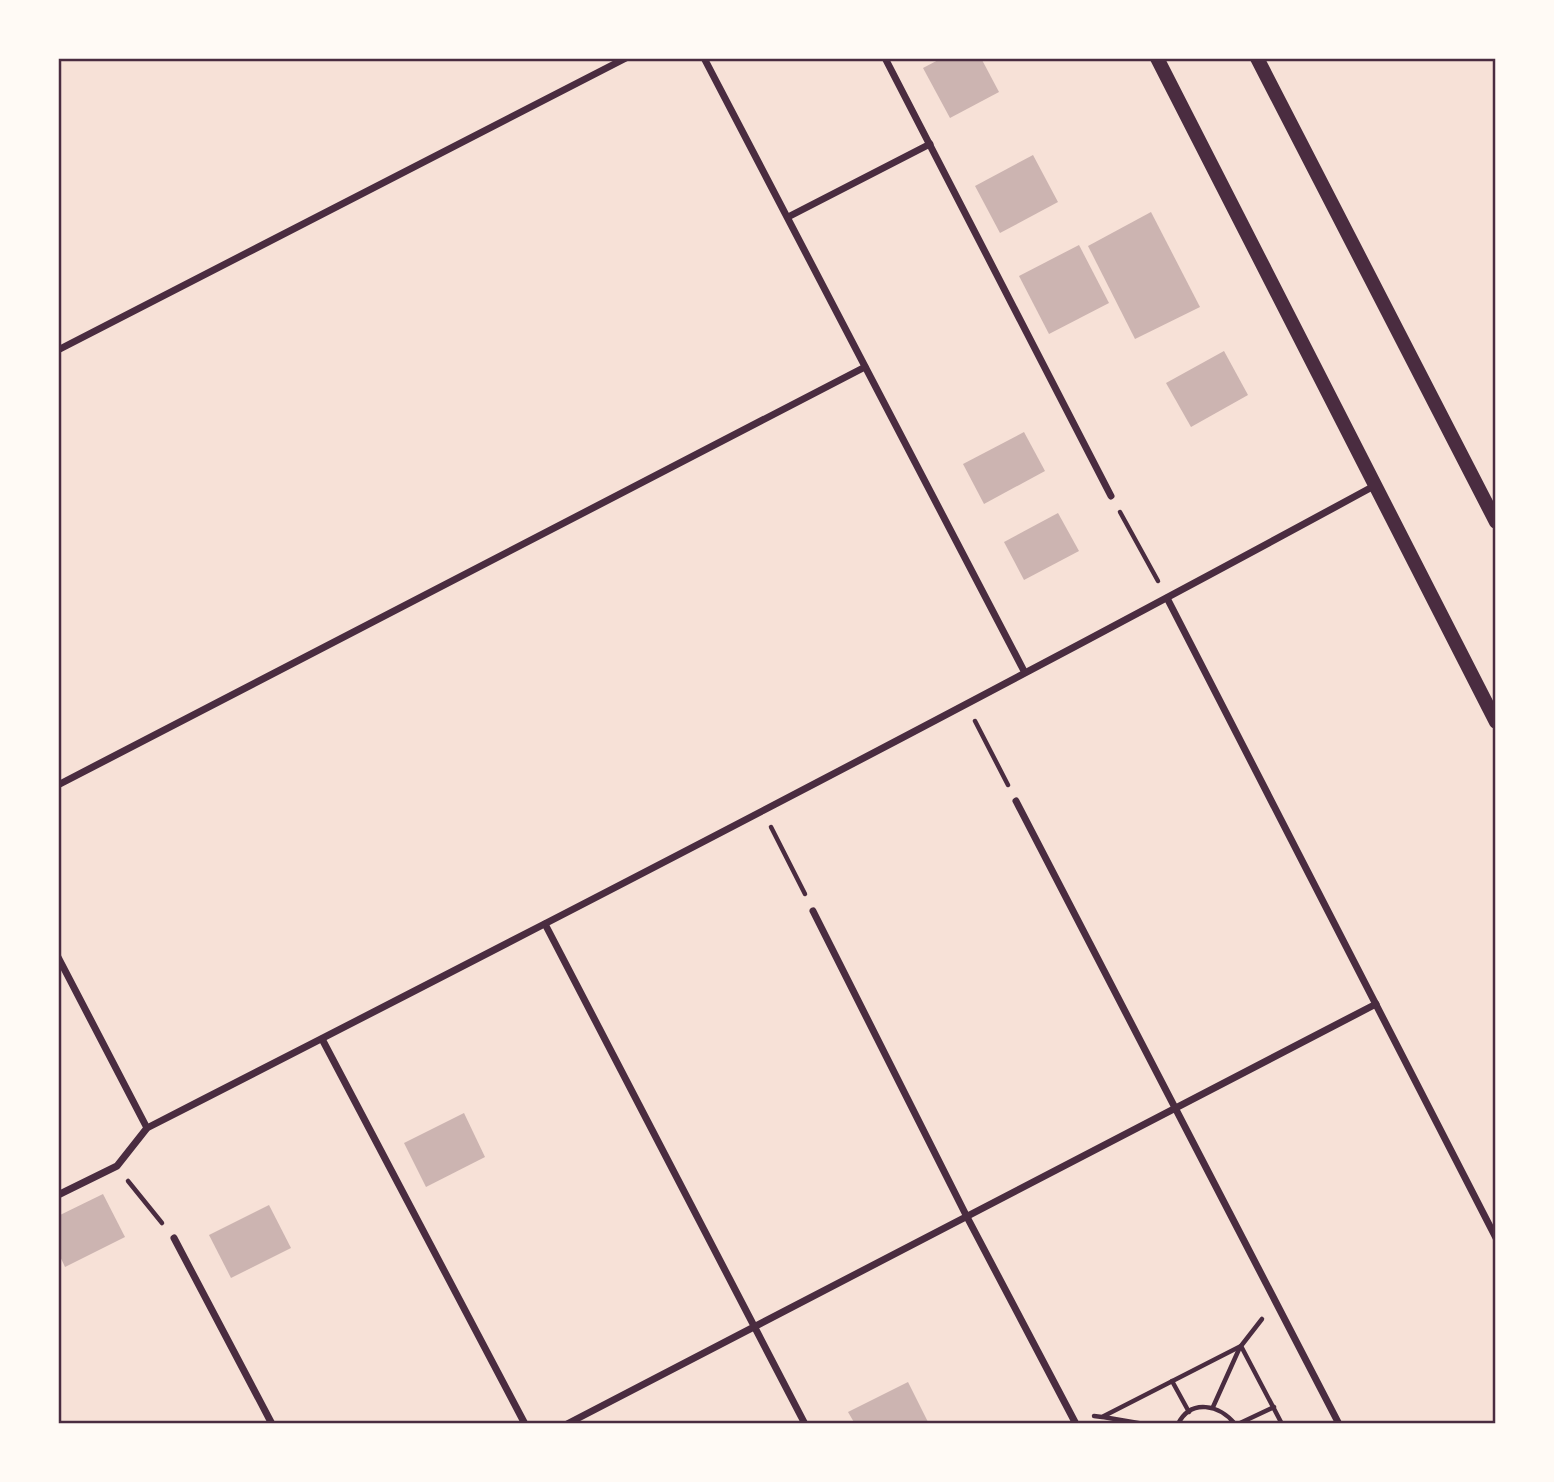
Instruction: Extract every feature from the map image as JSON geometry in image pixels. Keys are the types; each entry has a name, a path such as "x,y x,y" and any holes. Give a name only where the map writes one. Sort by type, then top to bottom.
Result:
{"main road":[{"path":"1157,58 1496,722"},
{"path":"1256,58 1496,522"}],"street":[{"path":"58,350 626,58"},
{"path":"704,58 1024,671"},
{"path":"885,58 1111,496"},
{"path":"788,217 930,144"},
{"path":"58,785 865,367"},
{"path":"58,1195 117,1166 147,1128 545,925 1167,598 1374,486"},
{"path":"1167,598 1496,1238"},
{"path":"1016,801 1339,1424"},
{"path":"813,911 967,1217 1076,1424"},
{"path":"545,925 805,1424"},
{"path":"58,957 147,1128"},
{"path":"567,1424 1376,1004"},
{"path":"322,1039 525,1424"},
{"path":"174,1238 272,1424"}],"path":[{"path":"1111,496 1167,598"},
{"path":"965,702 1016,801"},
{"path":"762,810 813,911"},
{"path":"117,1166 174,1238"},
{"path":"1213,1407 1241,1346 1276,1302"},
{"path":"1102,1416 1241,1346"},
{"path":"1241,1346 1282,1424"},
{"path":"1172,1381 1189,1412"},
{"path":"1178,1424 1189,1412 1201,1407 1213,1407 1227,1413 1237,1424 1274,1407"},
{"path":"1072,1416 1102,1416 1144,1424"},
{"path":"1102,1416 1106,1424"}],"building":[{"path":"942,58 981,58 999,92 950,118 923,68"},
{"path":"1033,155 1058,202 1000,233 975,186"},
{"path":"1151,212 1200,307 1135,339 1088,246"},
{"path":"1079,245 1109,303 1049,334 1019,276"},
{"path":"1224,351 1248,395 1191,427 1166,383"},
{"path":"1024,432 1045,471 984,504 963,464"},
{"path":"1058,513 1079,551 1024,580 1004,542"},
{"path":"464,1113 485,1157 426,1187 404,1143"},
{"path":"103,1194 125,1237 65,1267 58,1252 58,1216"},
{"path":"269,1205 291,1248 231,1278 209,1235"},
{"path":"908,1382 929,1424 855,1424 848,1412"}]}
